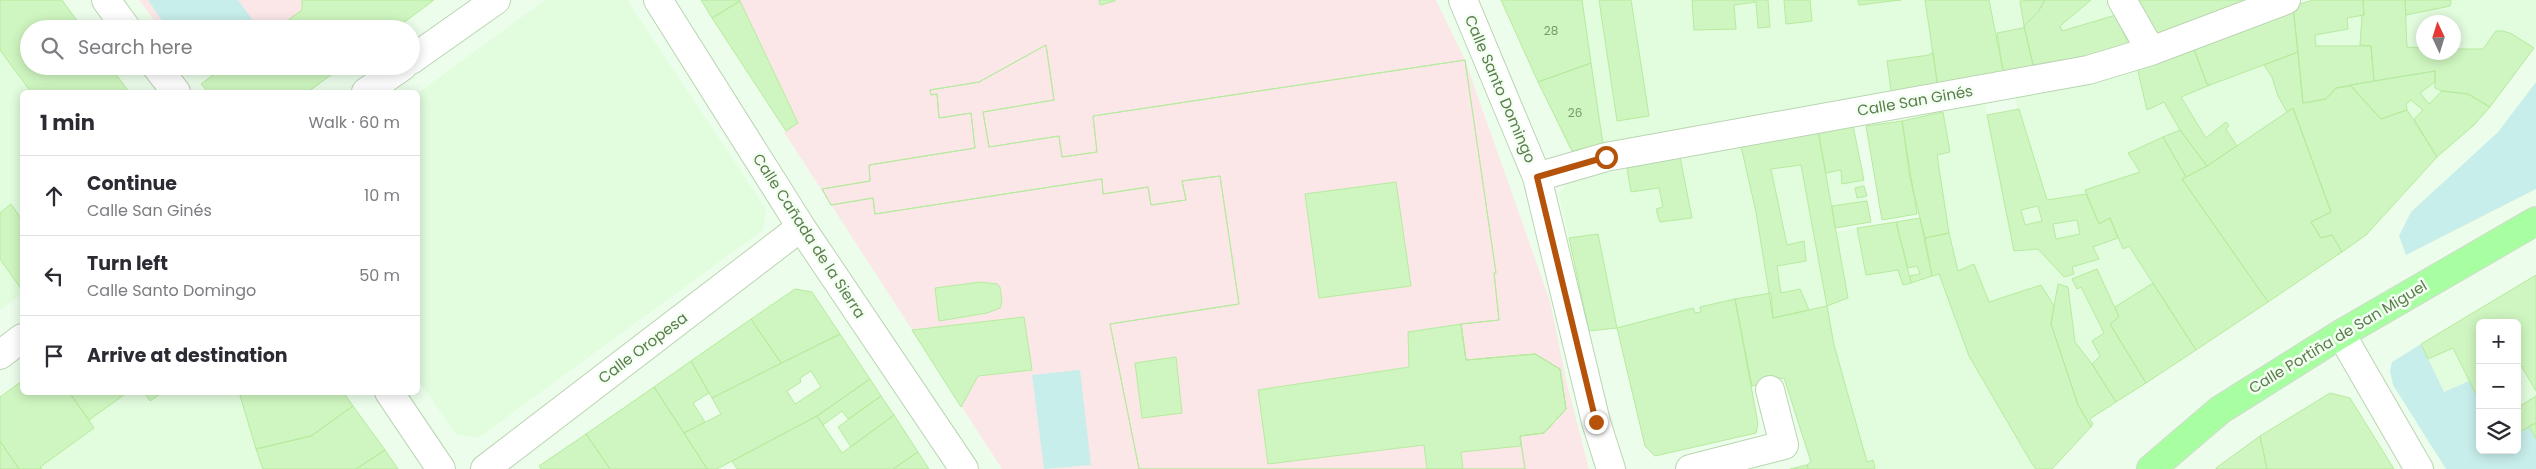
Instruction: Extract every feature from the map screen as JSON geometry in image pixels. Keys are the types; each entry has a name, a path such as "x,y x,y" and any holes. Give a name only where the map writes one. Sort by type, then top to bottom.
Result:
{"main road":[{"name":"Calle Portiña de San Miguel","path":"2151,469 2220,410 2341,334 2536,220"}],"street":[{"path":"106,0 121,20"},
{"path":"420,54 496,0"},
{"name":"Calle Cañada de la Sierra","path":"658,0 801,227 964,469"},
{"name":"Calle Santo Domingo","path":"1463,0 1537,177 1594,413 1611,469"},
{"path":"2122,0 2151,51"},
{"name":"Calle San Ginés","path":"1537,177 1606,157 2088,70 2151,51 2286,0"},
{"path":"163,75 174,90"},
{"path":"369,90 390,75"},
{"name":"Calle Oropesa","path":"485,469 801,227"},
{"path":"2341,334 2419,469"},
{"path":"0,355 20,340"},
{"path":"1690,469 1784,445 1770,390"},
{"path":"391,395 441,469"}],"shaded area":[{"path":"0,0 62,0 76,20 20,20 20,75 117,75 128,90 20,90 20,295 0,310"},
{"path":"139,0 434,0 407,20 154,20"},
{"path":"148,0 238,0 252,20 162,20"},
{"path":"545,0 627,0 766,209 763,230 478,438 456,434 420,383 420,92"},
{"path":"739,0 1436,0 1465,60 1550,301 1567,384 1589,469 1002,469 784,132 798,123"},
{"path":"1501,0 2109,0 2131,50 1572,151"},
{"path":"2313,0 2536,0 2536,45 2474,125 2437,157 2366,235 2090,419 2093,424 2052,469 1790,469 1811,462 1784,378 1752,386 1758,424 1756,433 1655,456 1645,446 1617,328 1611,329 1569,238 1559,195 1568,181 1818,131 1864,180 1871,222 1836,228 1836,232 1920,218 1919,214 1882,220 1866,126 1902,121 1985,103 1988,115 2018,109 2015,96"},
{"path":"2536,82 2536,189 2406,255 2399,236 2411,212 2498,132"},
{"path":"2536,275 2536,439 2530,426 2521,431 2521,319 2479,319"},
{"path":"2476,322 2476,394 2469,381 2444,392 2428,359"},
{"path":"2421,344 2444,392 2469,381 2476,394 2476,454 2521,454 2521,432 2529,426 2536,439 2536,469 2446,469 2393,385 2390,371 2392,362"},
{"path":"1080,370 1091,465 1044,469 1032,375"},
{"path":"20,382 20,395 344,395 398,469 0,469 0,397"}],"building":[{"path":"0,0 62,0 76,20 20,20 20,75 117,75 128,90 30,90 0,50"},
{"path":"302,0 434,0 407,20 288,20 302,10"},
{"path":"701,0 739,0 740,1 712,18"},
{"path":"1099,0 1115,0 1115,1 1100,5"},
{"path":"1501,0 1582,0 1591,63 1538,82"},
{"path":"1599,0 1631,0 1649,116 1617,121"},
{"path":"1692,0 1768,0 1770,27 1758,28 1756,2 1734,5 1736,29 1694,30"},
{"path":"1784,0 1810,0 1812,21 1786,24"},
{"path":"1858,0 1901,0 1859,5"},
{"path":"1925,0 1989,0 2004,76 1938,88"},
{"path":"2045,0 2038,12 2024,26 2020,1"},
{"path":"2045,0 2091,0 2060,26 2062,31 2116,15 2131,50 2034,69 2024,26 2038,12"},
{"path":"2136,0 2263,0 2161,38 2151,26"},
{"path":"2313,0 2363,0 2364,15 2347,18 2348,29 2315,35 2316,46 2371,46 2374,81 2336,88 2326,99 2303,103 2293,6"},
{"path":"2363,0 2405,0 2407,47 2416,48 2416,60 2461,60 2461,49 2483,49 2496,31 2512,34 2534,48 2490,107 2468,94 2442,91 2435,88 2435,71 2374,81 2371,46 2360,45 2362,15 2364,15"},
{"path":"2405,0 2451,0 2450,6 2406,15"},
{"path":"740,1 798,123 786,131 712,18"},
{"path":"2293,6 2298,52 2210,85 2207,84 2192,44"},
{"path":"2024,26 2034,69 2004,76 1997,33 2023,28"},
{"path":"2192,44 2207,84 2210,85 2181,97 2206,138 2226,122 2229,126 2226,129 2237,146 2207,166 2180,130 2164,102 2147,110 2136,63"},
{"path":"1046,45 1054,100 983,112 989,147 1059,136 1062,157 1097,152 1093,116 1465,60 1496,273 1494,273 1499,320 1461,324 1466,360 1535,354 1560,369 1566,409 1544,433 1520,436 1525,469 1139,469 1110,324 1239,304 1220,176 1182,181 1186,200 1151,205 1148,187 1103,194 1102,179 875,214 873,198 831,205 822,189 870,181 869,165 975,148 971,113 939,118 937,94 931,95 930,90 979,82","holes":["1396,182 1411,286 1319,298 1305,194","1176,357 1182,413 1142,418 1135,363"]},
{"path":"1046,45 1054,100 983,112 989,147 1059,136 1062,157 1097,152 1093,116 1465,60 1496,273 1494,273 1499,320 1461,324 1466,360 1535,354 1560,369 1566,409 1544,433 1520,436 1525,469 1139,469 1110,324 1239,304 1220,176 1182,181 1186,200 1151,205 1148,187 1103,194 1102,179 875,214 873,198 831,205 822,189 870,181 869,165 975,148 971,113 939,118 937,94 931,95 930,90 979,82"},
{"path":"1933,52 1938,88 1892,97 1887,61 1929,55"},
{"path":"2298,52 2303,103 2326,99 2336,88 2351,86 2381,119 2407,110 2437,157 2366,235 2342,252 2332,235 2321,238 2311,222 2331,212 2293,108 2287,112 2278,96 2272,77 2264,65"},
{"path":"1591,63 1603,144 1572,151 1538,82"},
{"path":"2435,71 2435,82 2420,93 2429,104 2442,91 2468,94 2490,107 2474,125 2437,157 2414,119 2423,110 2411,100 2406,104 2407,110 2381,119 2350,85"},
{"path":"213,75 331,75 311,90 206,90 201,84"},
{"path":"2293,108 2331,212 2311,222 2321,238 2332,235 2342,252 2268,302 2182,179 2207,166"},
{"path":"2019,109 2047,200 2086,194 2099,224 2110,218 2118,238 2093,247 2099,259 2072,267 2074,274 2064,277 2038,249 2014,251 1987,115","holes":["2038,206 2042,221 2025,225 2021,210","2077,220 2080,234 2056,239 2053,224"]},
{"path":"1943,112 1950,152 1937,155 1949,233 1925,238 1910,178 1902,121"},
{"path":"1902,121 1917,214 1882,220 1866,126"},
{"path":"1853,125 1864,180 1842,184 1841,170 1826,173 1818,131"},
{"path":"2180,130 2207,166 2186,177 2163,137"},
{"path":"1818,131 1848,298 1827,306 1801,165 1771,169 1787,245 1804,241 1806,261 1777,266 1781,293 1800,289 1809,310 1773,318 1756,212 1741,146"},
{"path":"2163,137 2186,177 2182,179 2268,302 2196,350 2129,246 2123,249 2110,218 2099,224 2085,190 2140,172 2128,153"},
{"path":"1680,157 1692,218 1660,222 1656,209 1663,207 1659,188 1631,192 1627,168"},
{"path":"1864,186 1867,196 1857,198 1855,188"},
{"path":"1867,201 1871,222 1835,228 1832,206"},
{"path":"11,204 20,217 20,287 0,259 0,213"},
{"path":"1920,218 1932,276 1911,283 1910,276 1920,274 1917,266 1908,268 1896,222"},
{"path":"1896,222 1911,283 1903,285 1898,270 1866,275 1857,228"},
{"path":"1949,233 1958,271 1974,264 1989,302 2041,285 2054,306 2051,324 2078,405 2091,427 2052,469 2036,469 2031,462 1969,356 1939,274 1932,276 1925,238"},
{"path":"1598,234 1617,328 1589,331 1569,238"},
{"path":"2097,269 2119,317 2110,324 2146,383 2116,402 2092,364 2100,356 2092,341 2104,333 2081,287 2077,289 2072,279"},
{"path":"2536,275 2536,391 2521,366 2521,319 2476,319 2476,394 2453,348 2428,359 2421,344"},
{"path":"980,282 997,284 1000,287 1002,302 1000,308 987,313 939,321 935,288"},
{"path":"2153,283 2196,350 2146,383 2110,324 2119,317 2115,307"},
{"path":"2058,284 2068,287 2075,342 2092,364 2116,402 2090,419 2093,424 2091,427 2078,405 2051,324"},
{"path":"795,289 812,292 840,334 781,363 751,319"},
{"path":"1771,293 1773,318 1827,306 1834,345 1867,462 1873,460 1875,469 1808,469 1807,465 1811,462 1784,378 1752,386 1735,299"},
{"path":"1735,299 1758,424 1756,433 1655,456 1645,446 1617,328 1693,308 1695,313 1701,312 1700,307"},
{"path":"1024,317 1032,370 978,376 961,407 912,330"},
{"path":"751,319 781,363 712,398 691,361"},
{"path":"1461,324 1466,360 1535,354 1560,369 1566,409 1544,433 1520,436 1521,446 1461,452 1463,469 1427,469 1424,445 1268,464 1258,390 1409,367 1408,332"},
{"path":"840,334 870,379 817,416 717,469 707,469 684,433 721,414 712,398","holes":["811,371 821,387 795,404 787,391 801,382 800,378"]},
{"path":"691,361 709,393 693,403 705,422 684,433 654,387"},
{"path":"870,379 881,396 848,419 842,411 823,425 817,416"},
{"path":"20,382 20,395 71,395 94,428 40,467 42,469 19,469 0,441 0,397"},
{"path":"654,387 707,469 610,469 586,434"},
{"path":"2330,393 2350,398 2394,469 2267,469 2260,436"},
{"path":"71,395 124,395 89,420"},
{"path":"146,395 159,395 150,401"},
{"path":"240,395 345,395 353,406 311,436 256,449"},
{"path":"881,396 894,415 851,447 838,427"},
{"path":"2536,396 2536,423 2521,431 2521,409 2521,405"},
{"path":"353,406 385,450 356,469 263,469 256,449 311,436"},
{"path":"894,415 918,452 893,469 737,469 732,461 817,416 842,453"},
{"path":"2536,423 2536,439 2529,426"},
{"path":"586,434 610,469 541,469 539,466"},
{"path":"2260,436 2267,469 2216,469 2216,468"},
{"path":"0,441 19,469 0,469"},
{"path":"385,450 398,469 356,469"},
{"path":"918,452 929,469 893,469"},
{"path":"1807,465 1808,469 1790,469"}],"route":[{"path":"1596,422 1537,177 1606,157"}]}
